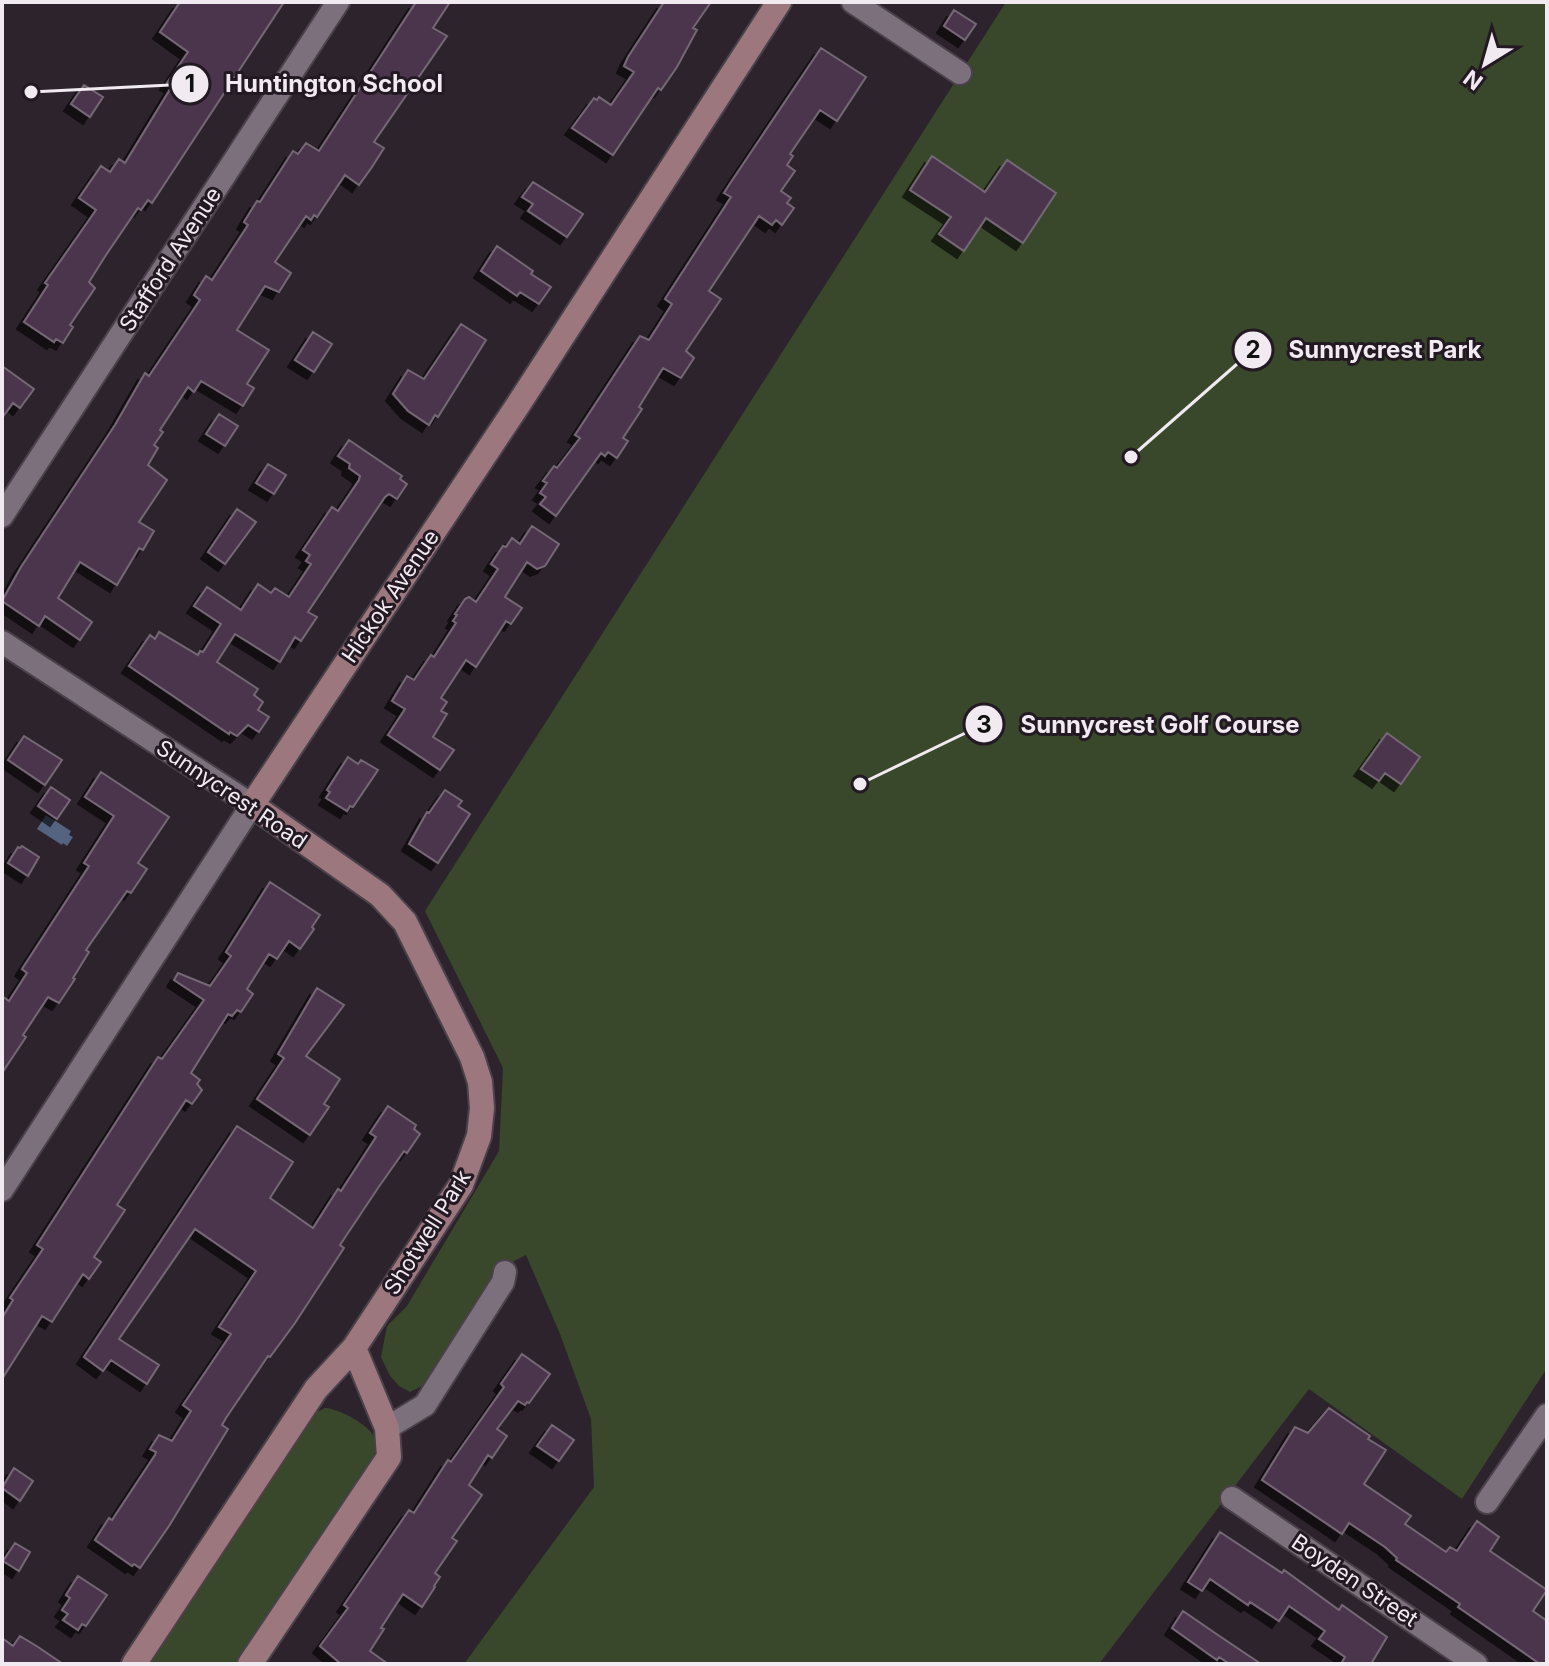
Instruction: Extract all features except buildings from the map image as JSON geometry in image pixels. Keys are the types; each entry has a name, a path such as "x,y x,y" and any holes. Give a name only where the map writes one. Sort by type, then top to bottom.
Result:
{"street":[{"name":"Stafford Avenue","path":"2,516 338,2"},
{"name":"Hickok Avenue","path":"2,1190 779,2"},
{"path":"853,2 960,73"},
{"name":"Sunnycrest Road","path":"2,642 252,805 380,895 405,922 433,976"},
{"name":"Shotwell Park","path":"134,1664 316,1389 354,1348 461,1185 479,1136 482,1108 480,1082 472,1057 433,976"},
{"path":"387,1428 425,1405 503,1282 505,1272"},
{"path":"250,1664 389,1457 387,1428 354,1348"},
{"path":"1487,1502 1547,1415"},
{"name":"Boyden Street","path":"1232,1498 1476,1664"}],"green space":[{"path":"1006,2 1547,2 1547,1368 1462,1499 1309,1389 1099,1664 464,1664 594,1487 591,1419 560,1334 526,1255 499,1269 422,1386 410,1392 399,1386 381,1357 387,1326 407,1306 499,1151 503,1068 425,911"},
{"path":"325,1408 350,1416 371,1432 375,1441 374,1458 239,1664 146,1664 313,1414"}],"water":[{"path":"46,815 71,831 69,835 73,837 67,846 37,829"}],"place":[{"name":"Huntington School","path":"31,92"},
{"name":"Sunnycrest Park","path":"1131,457"},
{"name":"Sunnycrest Golf Course","path":"860,784"}]}
